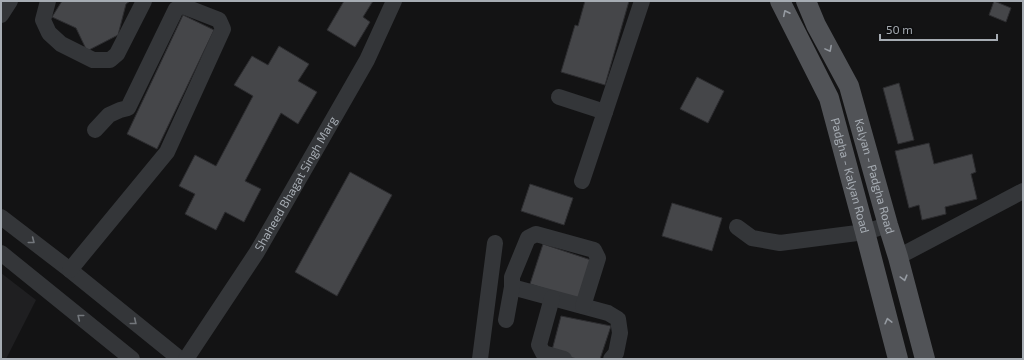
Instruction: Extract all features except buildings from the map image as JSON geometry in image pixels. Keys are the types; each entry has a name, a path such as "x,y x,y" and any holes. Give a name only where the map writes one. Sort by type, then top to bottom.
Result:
{"main road":[{"name":"Padgha - Kalyan Road","path":"780,1 829,98 866,232 898,359"},
{"name":"Kalyan - Padgha Road","path":"806,1 816,25 849,86 926,359"},
{"path":"796,34 816,25"},
{"path":"829,98 849,86"}],"street":[{"path":"1,15 10,1"},
{"path":"48,1 43,20 49,34 61,44 93,60 110,60 117,54 144,1"},
{"name":"Shaheed Bhagat Singh Marg","path":"186,359 257,252 367,60 394,1"},
{"path":"582,181 642,1"},
{"path":"70,270 167,152 223,29 219,20 183,6 176,9 128,108 109,115 96,130"},
{"path":"560,97 605,112"},
{"path":"898,257 1023,191"},
{"path":"1,217 70,270 180,359"},
{"path":"737,227 752,238 780,244 866,232 888,225"},
{"path":"506,320 512,287 512,277 528,238 536,234 594,250 598,258 583,306"},
{"path":"480,359 495,242"},
{"path":"1,252 132,359"},
{"path":"512,287 608,312 618,320 620,333 616,353 611,359"},
{"path":"552,298 539,345 543,353 564,359"}],"shaded area":[{"path":"1,273 36,300 6,359 1,359"}]}
